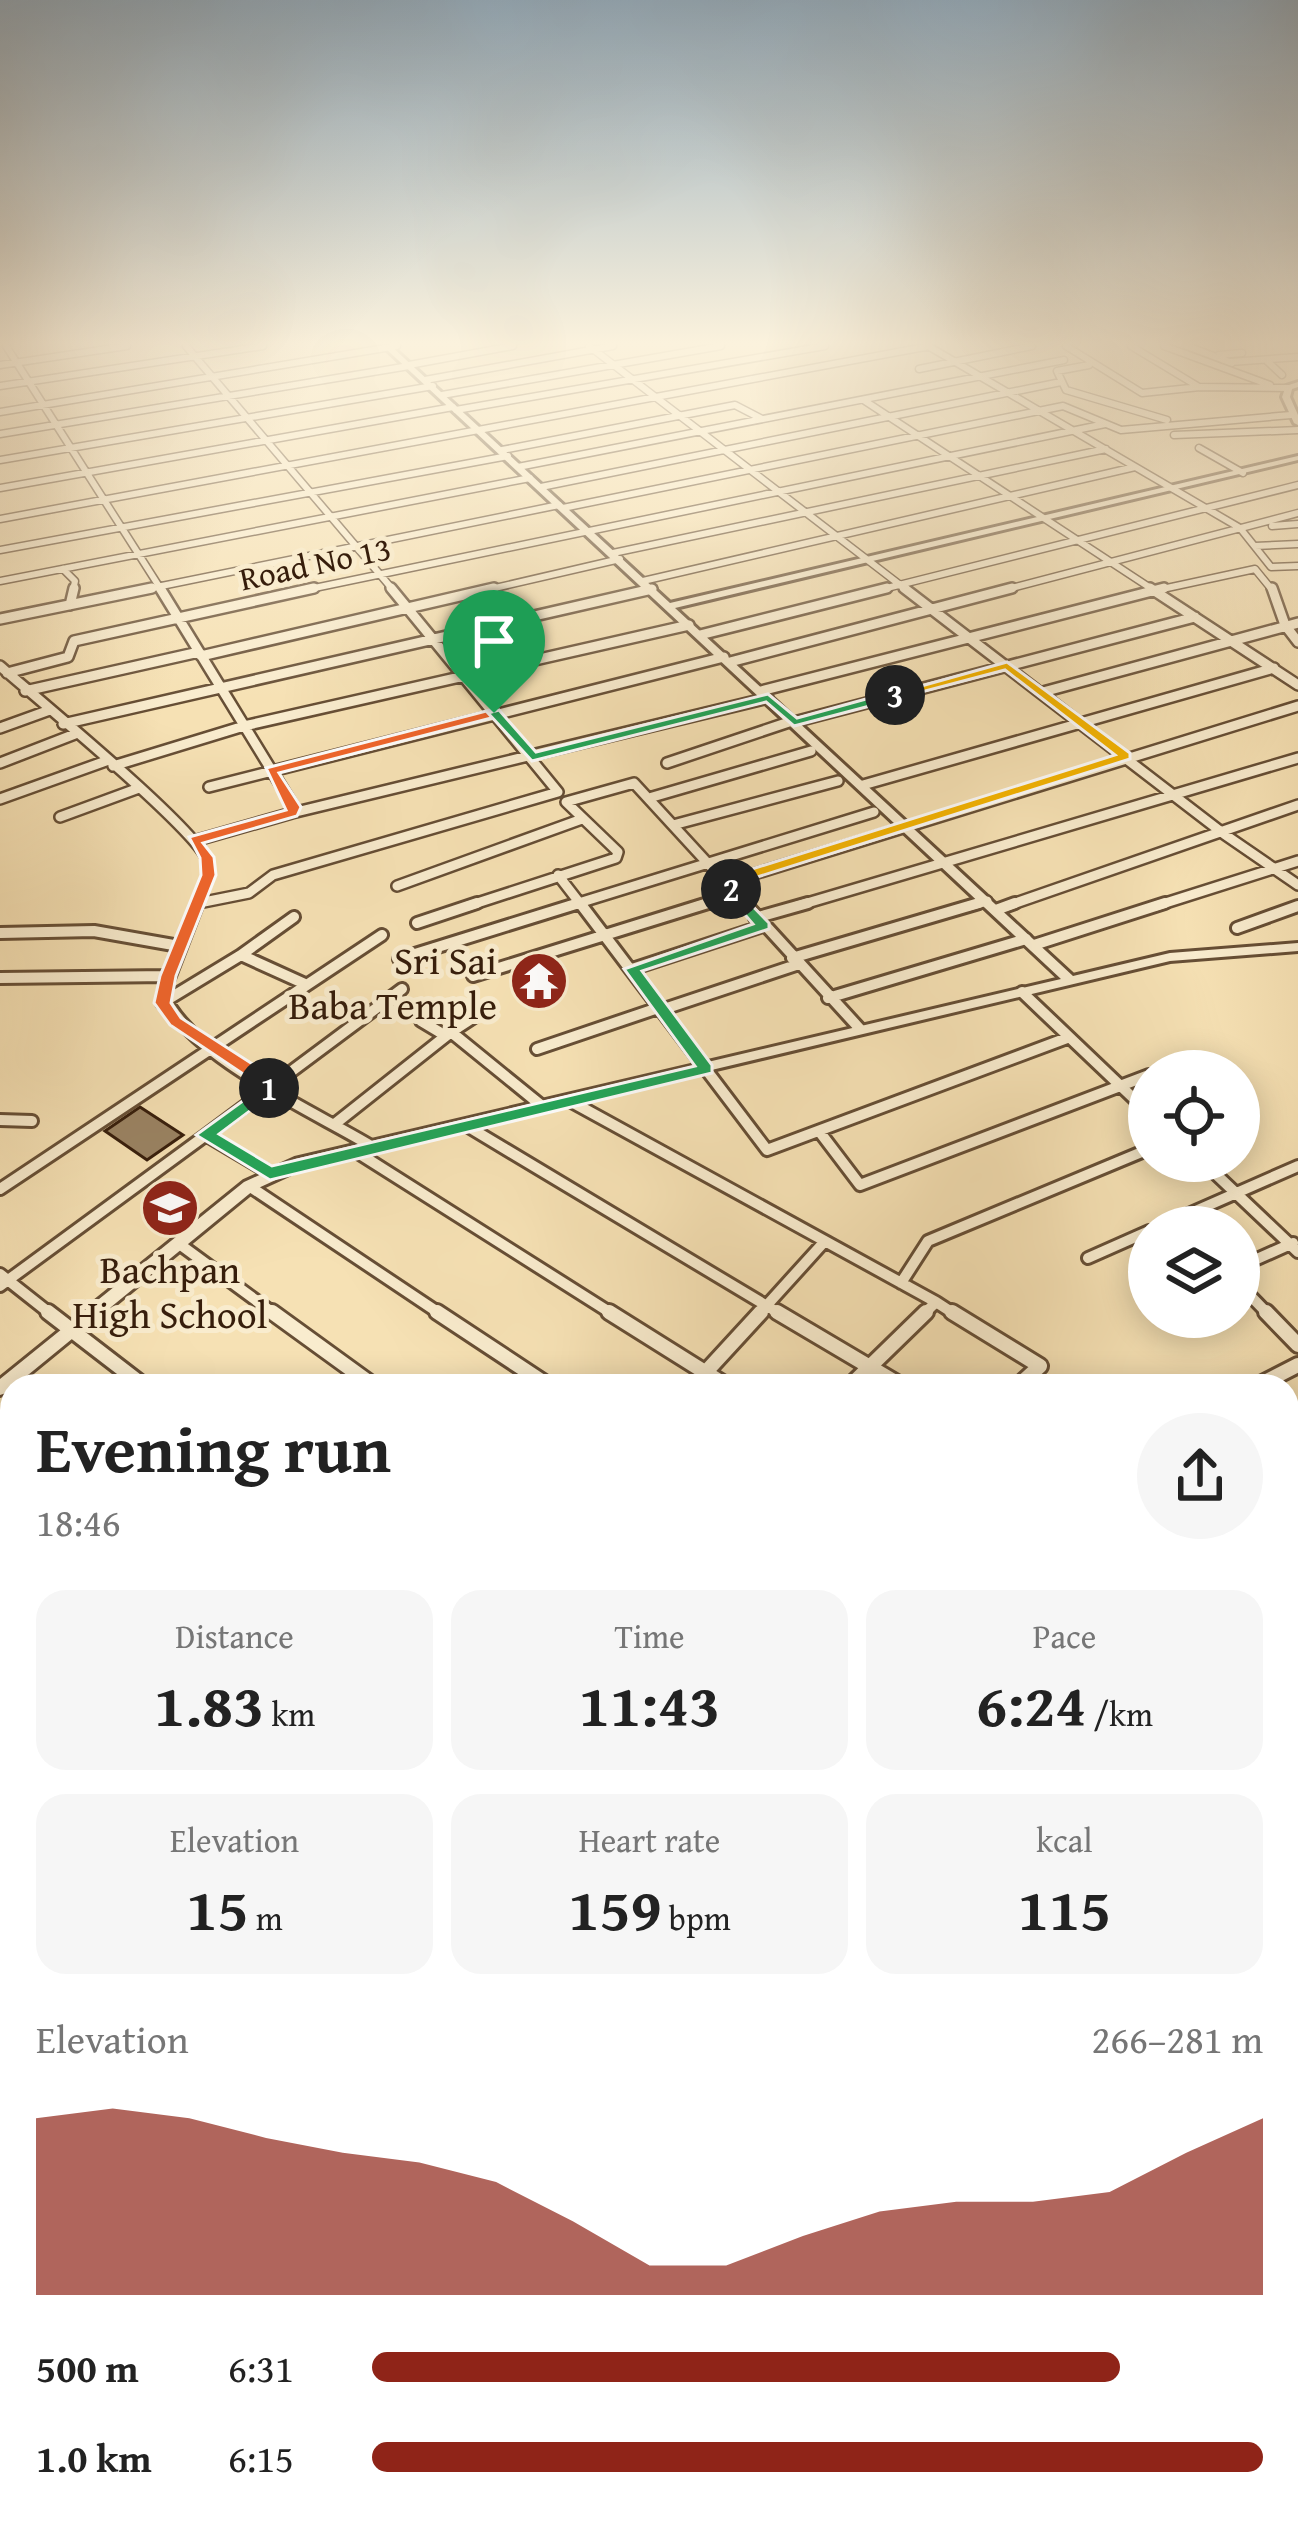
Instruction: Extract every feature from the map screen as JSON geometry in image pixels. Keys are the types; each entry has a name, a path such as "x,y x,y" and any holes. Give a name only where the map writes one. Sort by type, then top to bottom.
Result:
{"street":[{"path":"83,464 294,807 292,813"},
{"path":"0,488 134,464"},
{"path":"0,519 299,464"},
{"path":"0,550 450,464"},
{"path":"515,464 1072,982"},
{"path":"518,467 534,464"},
{"path":"541,488 656,464"},
{"path":"741,464 1224,834 1298,885"},
{"path":"0,619 779,464"},
{"name":"Road No 13","path":"3,670 68,657 74,641 176,617 904,464"},
{"path":"961,464 1296,681"},
{"path":"25,692 805,510 1037,464"},
{"path":"1130,464 1240,528 1271,567 1298,566"},
{"path":"1228,464 1243,472"},
{"path":"671,606 1275,464"},
{"path":"199,903 249,893 273,874 554,795 556,789 287,466"},
{"path":"63,724 223,691 837,536 1135,467"},
{"path":"0,581 530,478"},
{"path":"700,635 1296,487"},
{"path":"209,787 1298,513"},
{"path":"1240,528 1298,524"},
{"path":"1256,546 1298,544"},
{"path":"194,841 532,757 967,635 1249,568 1278,591 1284,629 1298,641"},
{"path":"63,569 75,581 70,605"},
{"path":"1281,602 1298,603"},
{"path":"667,763 793,722 1195,617"},
{"path":"1043,692 1298,623"},
{"path":"0,799 244,725 689,625"},
{"path":"863,785 1274,668"},
{"path":"3,670 139,788 207,857 208,875 162,1003 176,1022 210,1047 336,1123 363,1148 705,1373 825,1241"},
{"path":"725,883 1298,706"},
{"path":"0,728 46,711"},
{"path":"0,763 75,734"},
{"path":"649,798 812,751"},
{"path":"632,969 759,922 1298,758"},
{"path":"673,825 838,781"},
{"path":"417,922 619,855 566,802 634,782 860,1029"},
{"path":"60,817 139,788"},
{"path":"537,1049 795,961 1224,834 1298,805"},
{"path":"399,959 874,812"},
{"path":"397,886 582,819"},
{"path":"827,998 1298,861"},
{"path":"558,875 767,1150 1067,1038"},
{"path":"473,976 735,895"},
{"path":"1237,928 1298,906"},
{"path":"162,1003 294,917"},
{"path":"0,933 94,931 179,946"},
{"path":"0,1190 382,934"},
{"path":"17,1374 270,1173 1170,957 1298,947"},
{"path":"241,955 305,984"},
{"path":"0,978 168,976"},
{"path":"128,1374 2,1280 402,989"},
{"path":"1022,992 1128,1094"},
{"path":"336,1123 477,1015"},
{"path":"421,1021 449,1034 542,1106"},
{"path":"819,1132 860,1185 1128,1084"},
{"path":"570,1101 936,1302 1040,1366 1031,1374"},
{"path":"0,1120 32,1121"},
{"path":"467,1126 885,1374"},
{"path":"206,1135 270,1173"},
{"path":"901,1283 928,1240 1128,1158"},
{"path":"1205,1206 1298,1166"},
{"path":"1225,1182 1296,1246 1260,1259"},
{"path":"249,1186 531,1374"},
{"path":"1088,1258 1128,1240"},
{"path":"178,1243 358,1374"},
{"path":"860,1374 936,1302"},
{"path":"1260,1306 1298,1345"}],"building":[{"path":"140,1107 183,1135 147,1160 105,1131"}],"place":[{"name":"Sri Sai Baba Temple","path":"539,981"},
{"name":"Bachpan High School","path":"170,1208"}],"route":[{"path":"1007,665 1125,756 725,883 764,926 632,969 706,1069 300,1162 270,1173 206,1135 272,1085 176,1022 162,1003 208,875 207,857 194,841 292,813 294,807 271,771 494,713 532,757 768,698 794,722 1007,665"}]}
